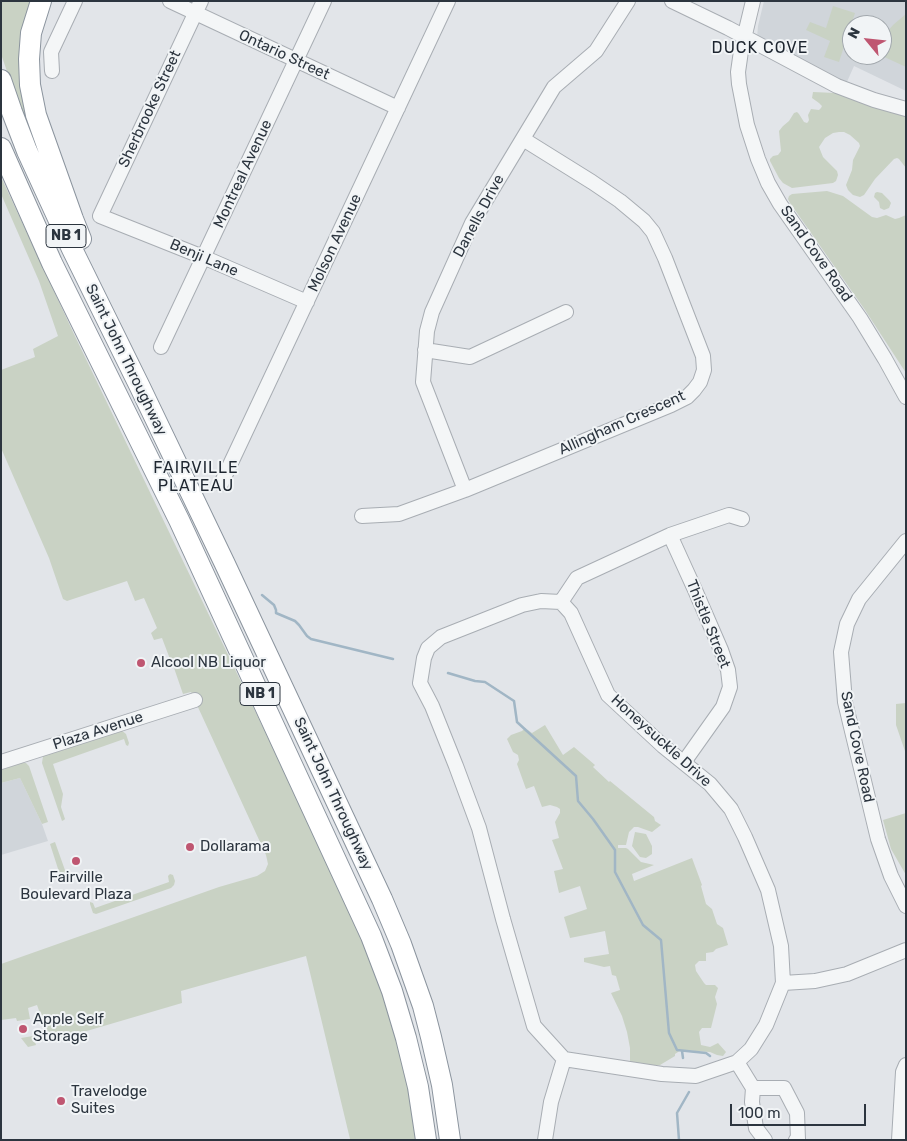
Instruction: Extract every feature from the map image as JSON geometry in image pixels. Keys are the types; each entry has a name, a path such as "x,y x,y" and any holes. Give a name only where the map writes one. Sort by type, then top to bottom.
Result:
{"highway":[{"path":"40,1 33,25 28,72 36,115 73,219 140,387"},
{"name":"Saint John Throughway","path":"1,80 27,151 72,249 140,387 382,899 401,944 431,1037 442,1085 450,1140"},
{"name":"Saint John Throughway","path":"1,148 52,264 178,520 371,936 392,991 406,1038 418,1087 426,1140"},
{"path":"1,169 52,264"}],"street":[{"path":"52,72 51,52 75,1"},
{"name":"Ontario Street","path":"170,1 198,7 296,60 398,108"},
{"name":"Montreal Avenue","path":"161,347 324,1"},
{"name":"Molson Avenue","path":"221,484 448,1"},
{"name":"Danells Drive","path":"465,490 423,382 427,331 432,312 472,223 554,87 596,50 628,1"},
{"path":"672,1 838,86 874,100 906,109"},
{"name":"Sand Cove Road","path":"752,1 738,63 742,104 753,146 774,194 860,318 906,397"},
{"name":"Sherbrooke Street","path":"100,216 198,7"},
{"name":"Allingham Crescent","path":"362,516 399,514 465,490 687,397 700,382 704,370 703,356 653,232 644,221 620,201 523,139"},
{"name":"Benji Lane","path":"100,216 204,257 307,302"},
{"path":"425,350 470,356 566,312"},
{"path":"545,1140 550,1102 564,1059 534,1026 502,919 479,828 432,706 420,683 424,658 428,648 440,637 522,605 541,601 561,602 576,578 670,535 729,515 742,520"},
{"name":"Thistle Street","path":"670,535 728,670 730,687 723,707 684,762"},
{"name":"Sand Cove Road","path":"906,541 859,599 847,624 841,652 845,702 878,839 891,876 906,906"},
{"name":"Honeysuckle Drive","path":"561,602 572,613 608,695 663,746 710,784 728,806 745,837 768,890 781,946 783,983 766,1025 751,1049 737,1062 696,1076 662,1074 564,1059"},
{"name":"Plaza Avenue","path":"1,762 195,700"},
{"path":"783,983 815,981 847,974 906,950"},
{"path":"737,1062 753,1088 752,1102 756,1128 765,1140"},
{"path":"899,1140 903,1072 906,1065"},
{"path":"753,1088 784,1088 797,1113 798,1139 796,1140"}],"shaded area":[{"path":"764,1 906,1 906,91 854,66 846,84 757,38"},
{"path":"20,778 48,841 1,855 1,783"}],"green space":[{"path":"1,1 36,1 33,120 25,123 1,54"},
{"path":"833,6 855,13 854,15 842,15 842,53 839,62 824,57 830,41 806,30 810,22 826,28"},
{"path":"906,14 906,67 892,61 893,25"},
{"path":"813,92 835,93 906,113 906,168 899,159 894,159 875,179 864,195 860,197 853,195 846,185 852,170 853,160 860,146 850,135 839,132 825,138 819,147 823,157 837,171 836,181 833,183 792,188 783,183 770,161 773,156 778,155 781,151 779,131 794,113 797,112 804,122 807,123 811,109 819,110 821,108 822,106 812,98"},
{"path":"1,177 73,332 342,892 370,956 397,1038 410,1093 417,1140 346,1140 350,1139 306,956 181,991 182,1003 56,1040 46,1030 37,1005 28,1008 30,1019 17,1021 16,1018 1,1020 1,964 219,887 257,876 265,871 268,864 266,855 191,692 183,694 162,638 154,640 151,633 157,628 144,598 135,601 127,581 67,601 63,599 49,558 1,448 1,370 35,357 33,349 58,336 39,281 1,194"},
{"path":"827,191 843,196 872,217 877,218 886,215 895,219 906,215 906,373 788,199 792,194"},
{"path":"877,192 882,193 889,200 891,203 889,208 884,210 880,208 879,202 874,197"},
{"path":"906,703 906,754 896,725 896,704"},
{"path":"545,725 563,755 574,747 595,765 593,767 609,782 654,817 655,821 661,825 652,832 634,827 629,832 626,845 618,845 618,848 628,849 641,862 654,865 632,874 634,881 692,858 702,885 706,904 712,909 717,924 723,928 728,945 706,953 706,961 699,961 695,965 696,971 706,985 715,985 718,988 715,997 717,1004 711,1028 702,1028 699,1032 701,1045 710,1047 718,1043 726,1052 723,1056 710,1052 681,1050 660,1065 650,1066 630,1062 627,1032 611,993 620,990 616,976 612,975 610,966 604,967 584,962 584,958 609,954 605,931 570,938 564,917 587,909 580,886 559,893 554,871 563,869 552,840 559,838 555,822 560,809 550,805 542,807 534,786 526,789 517,764 519,760 518,755 513,752 507,739 525,728 532,733"},
{"path":"121,730 126,734 128,746 124,739 53,764 63,794 61,807 65,819 62,821 42,763 43,756"},
{"path":"26,763 29,766 48,822 42,824 20,778 1,783 1,770"},
{"path":"906,813 906,875 891,849 883,820"},
{"path":"635,832 646,834 652,846 652,854 646,858 640,857 632,846"},
{"path":"55,842 66,873 60,875 50,844"},
{"path":"170,874 173,875 175,881 171,888 96,914 93,913 90,902 93,903 95,908 169,882 168,876"},
{"path":"33,1036 36,1045 28,1047 21,1038"}],"waterway":[{"path":"262,595 274,605 276,613 295,621 311,639 393,659"},
{"path":"448,673 485,682 514,701 517,722 576,776 578,801 615,850 615,872 643,925 661,940 669,1033 677,1050 706,1053 710,1056"},
{"path":"682,1051 683,1058"},
{"path":"679,1140 677,1113 689,1092"}],"place":[{"name":"Alcool NB Liquor","path":"141,663"},
{"name":"Dollarama","path":"190,847"},
{"name":"Fairville Boulevard Plaza","path":"76,861"},
{"name":"Apple Self Storage","path":"23,1029"},
{"name":"Travelodge Suites","path":"61,1101"}],"district":[{"name":"DUCK COVE","path":"760,48"},
{"name":"FAIRVILLE PLATEAU","path":"196,477"}]}
